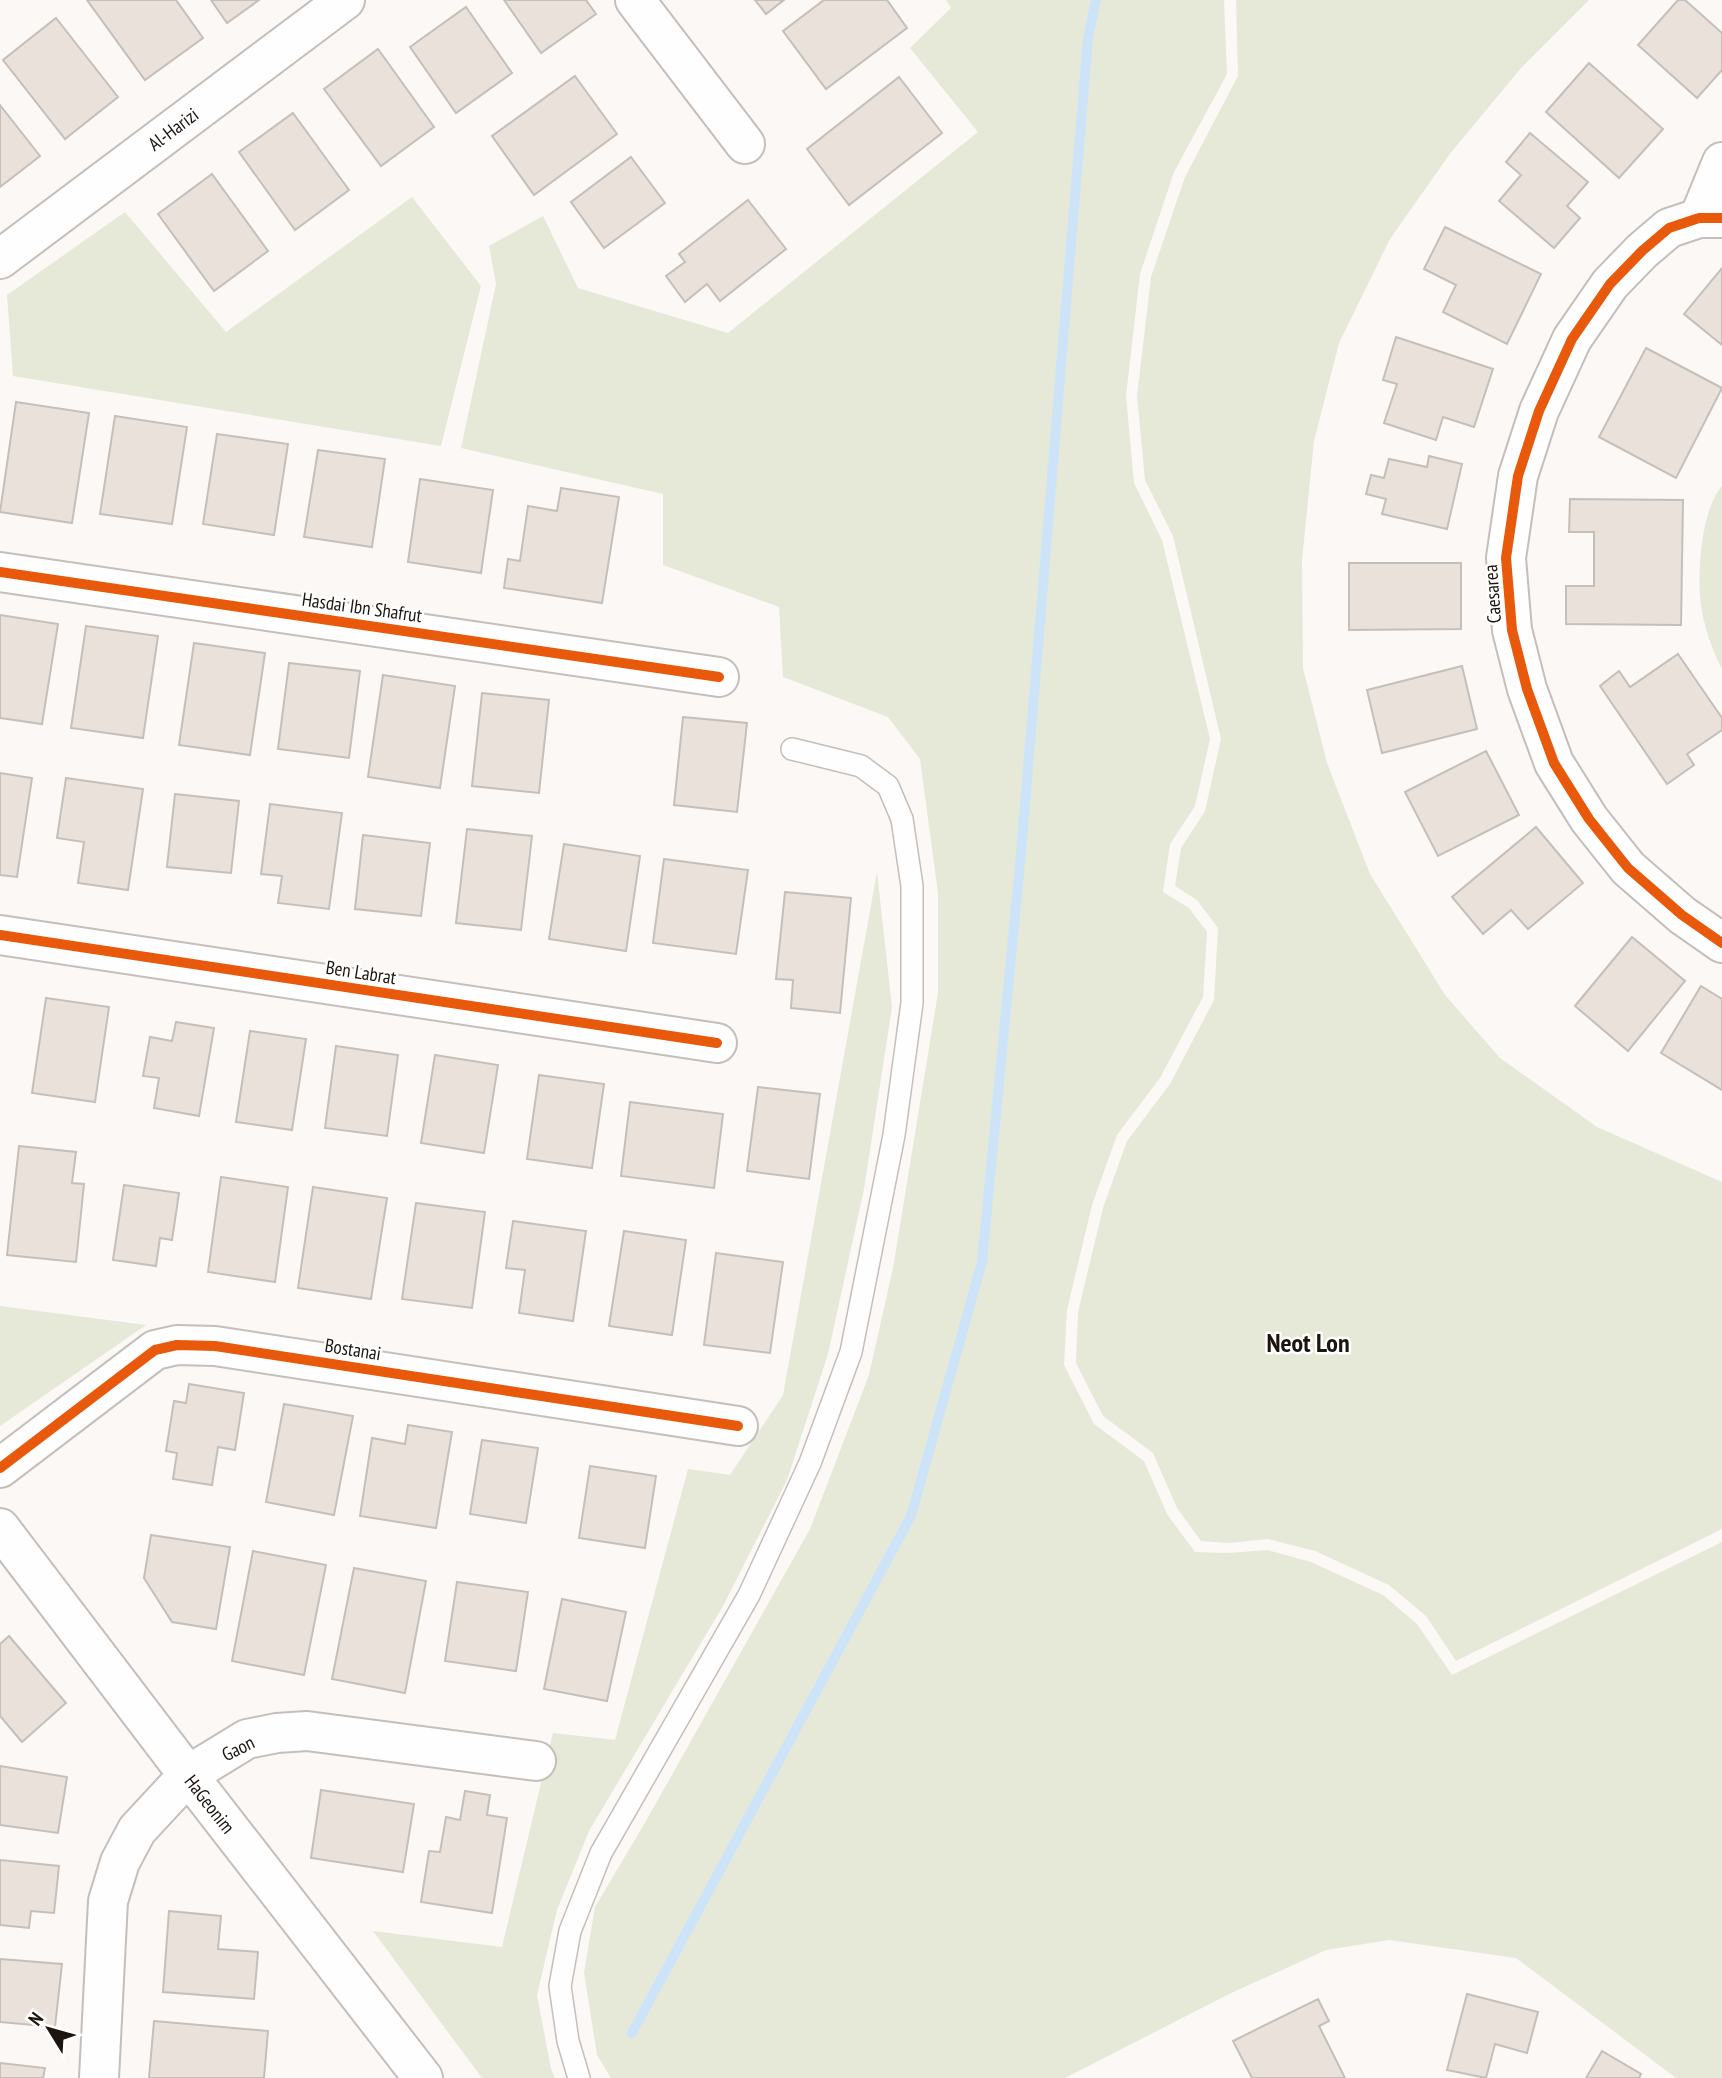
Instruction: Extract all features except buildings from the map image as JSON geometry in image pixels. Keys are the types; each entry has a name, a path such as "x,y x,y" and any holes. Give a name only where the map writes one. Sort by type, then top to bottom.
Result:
{"street":[{"name":"Al-Harizi","path":"0,259 345,0"},
{"path":"635,0 745,144"},
{"name":"Caesarea","path":"1722,162 1710,218 1670,228 1642,251 1610,284 1572,339 1539,411 1518,476 1506,558 1512,630 1527,689 1554,762 1589,819 1628,868 1682,915 1722,943"},
{"name":"Hasdai Ibn Shafrut","path":"0,572 719,677"},
{"name":"Ben Labrat","path":"0,935 716,1043"},
{"name":"Bostanai","path":"0,1468 155,1350 177,1345 215,1346 738,1426"},
{"name":"HaGeonim","path":"0,1528 423,2078"},
{"name":"Gaon","path":"99,2078 108,1901 120,1862 137,1830 188,1775 247,1739 307,1731 536,1761"}],"lane":[{"path":"579,2078 568,2041 560,1986 570,1931 601,1853 749,1595 810,1463 851,1352 894,1135 912,1003 912,886 902,819 888,786 860,766 792,750"}],"green space":[{"path":"946,0 1224,0 1227,74 1174,172 1140,274 1126,396 1134,483 1162,540 1210,739 1195,806 1170,844 1163,892 1189,908 1207,932 1203,997 1160,1078 1117,1135 1092,1205 1067,1310 1064,1365 1094,1424 1144,1461 1167,1514 1195,1552 1267,1550 1311,1562 1383,1595 1417,1624 1452,1675 1722,1542 1722,2078 1676,2078 1516,1958 1389,1940 1326,1950 1229,1994 1065,2078 611,2078 597,2055 584,1973 595,1907 810,1529 869,1375 893,1268 938,993 938,893 920,759 888,717 783,677 779,607 663,565 663,494 461,448 496,284 489,246 543,216 578,288 728,333 978,132 910,48 951,8"},
{"path":"1236,0 1589,0 1521,68 1449,155 1390,239 1339,343 1314,441 1302,560 1303,668 1327,763 1370,874 1445,995 1500,1058 1597,1127 1722,1182 1722,1529 1456,1661 1426,1616 1389,1585 1315,1551 1268,1539 1229,1543 1201,1541 1177,1508 1153,1453 1103,1416 1076,1363 1078,1312 1103,1208 1127,1141 1170,1084 1214,1000 1218,928 1197,900 1175,886 1181,848 1205,811 1221,739 1173,536 1145,480 1137,396 1151,277 1185,177 1238,76"},
{"path":"412,197 481,286 441,446 13,376 7,295 125,212 226,332"},
{"path":"1722,486 1722,669 1702,612 1700,565 1704,528 1715,497"},
{"path":"877,872 892,1007 864,1189 828,1354 787,1480 723,1606 589,1831 557,1910 537,1995 555,2078 482,2078 373,1931 502,1947 553,1733 615,1740 688,1469 730,1475 783,1395"},
{"path":"0,1306 146,1325 0,1426"}],"waterway":[{"path":"632,2033 911,1516 982,1262 1021,853 1088,38 1096,0"}],"cycle path":[{"path":"1722,218 1699,218 1669,228 1610,284 1572,339 1539,411 1518,476 1506,558 1512,630 1527,689 1554,763 1589,819 1628,868 1682,915 1722,943"},
{"path":"0,572 719,677"},
{"path":"0,935 717,1043"},
{"path":"0,1468 155,1350 177,1345 215,1346 738,1426"}],"district":[{"name":"Neot Lon","path":"1308,1342"}]}
